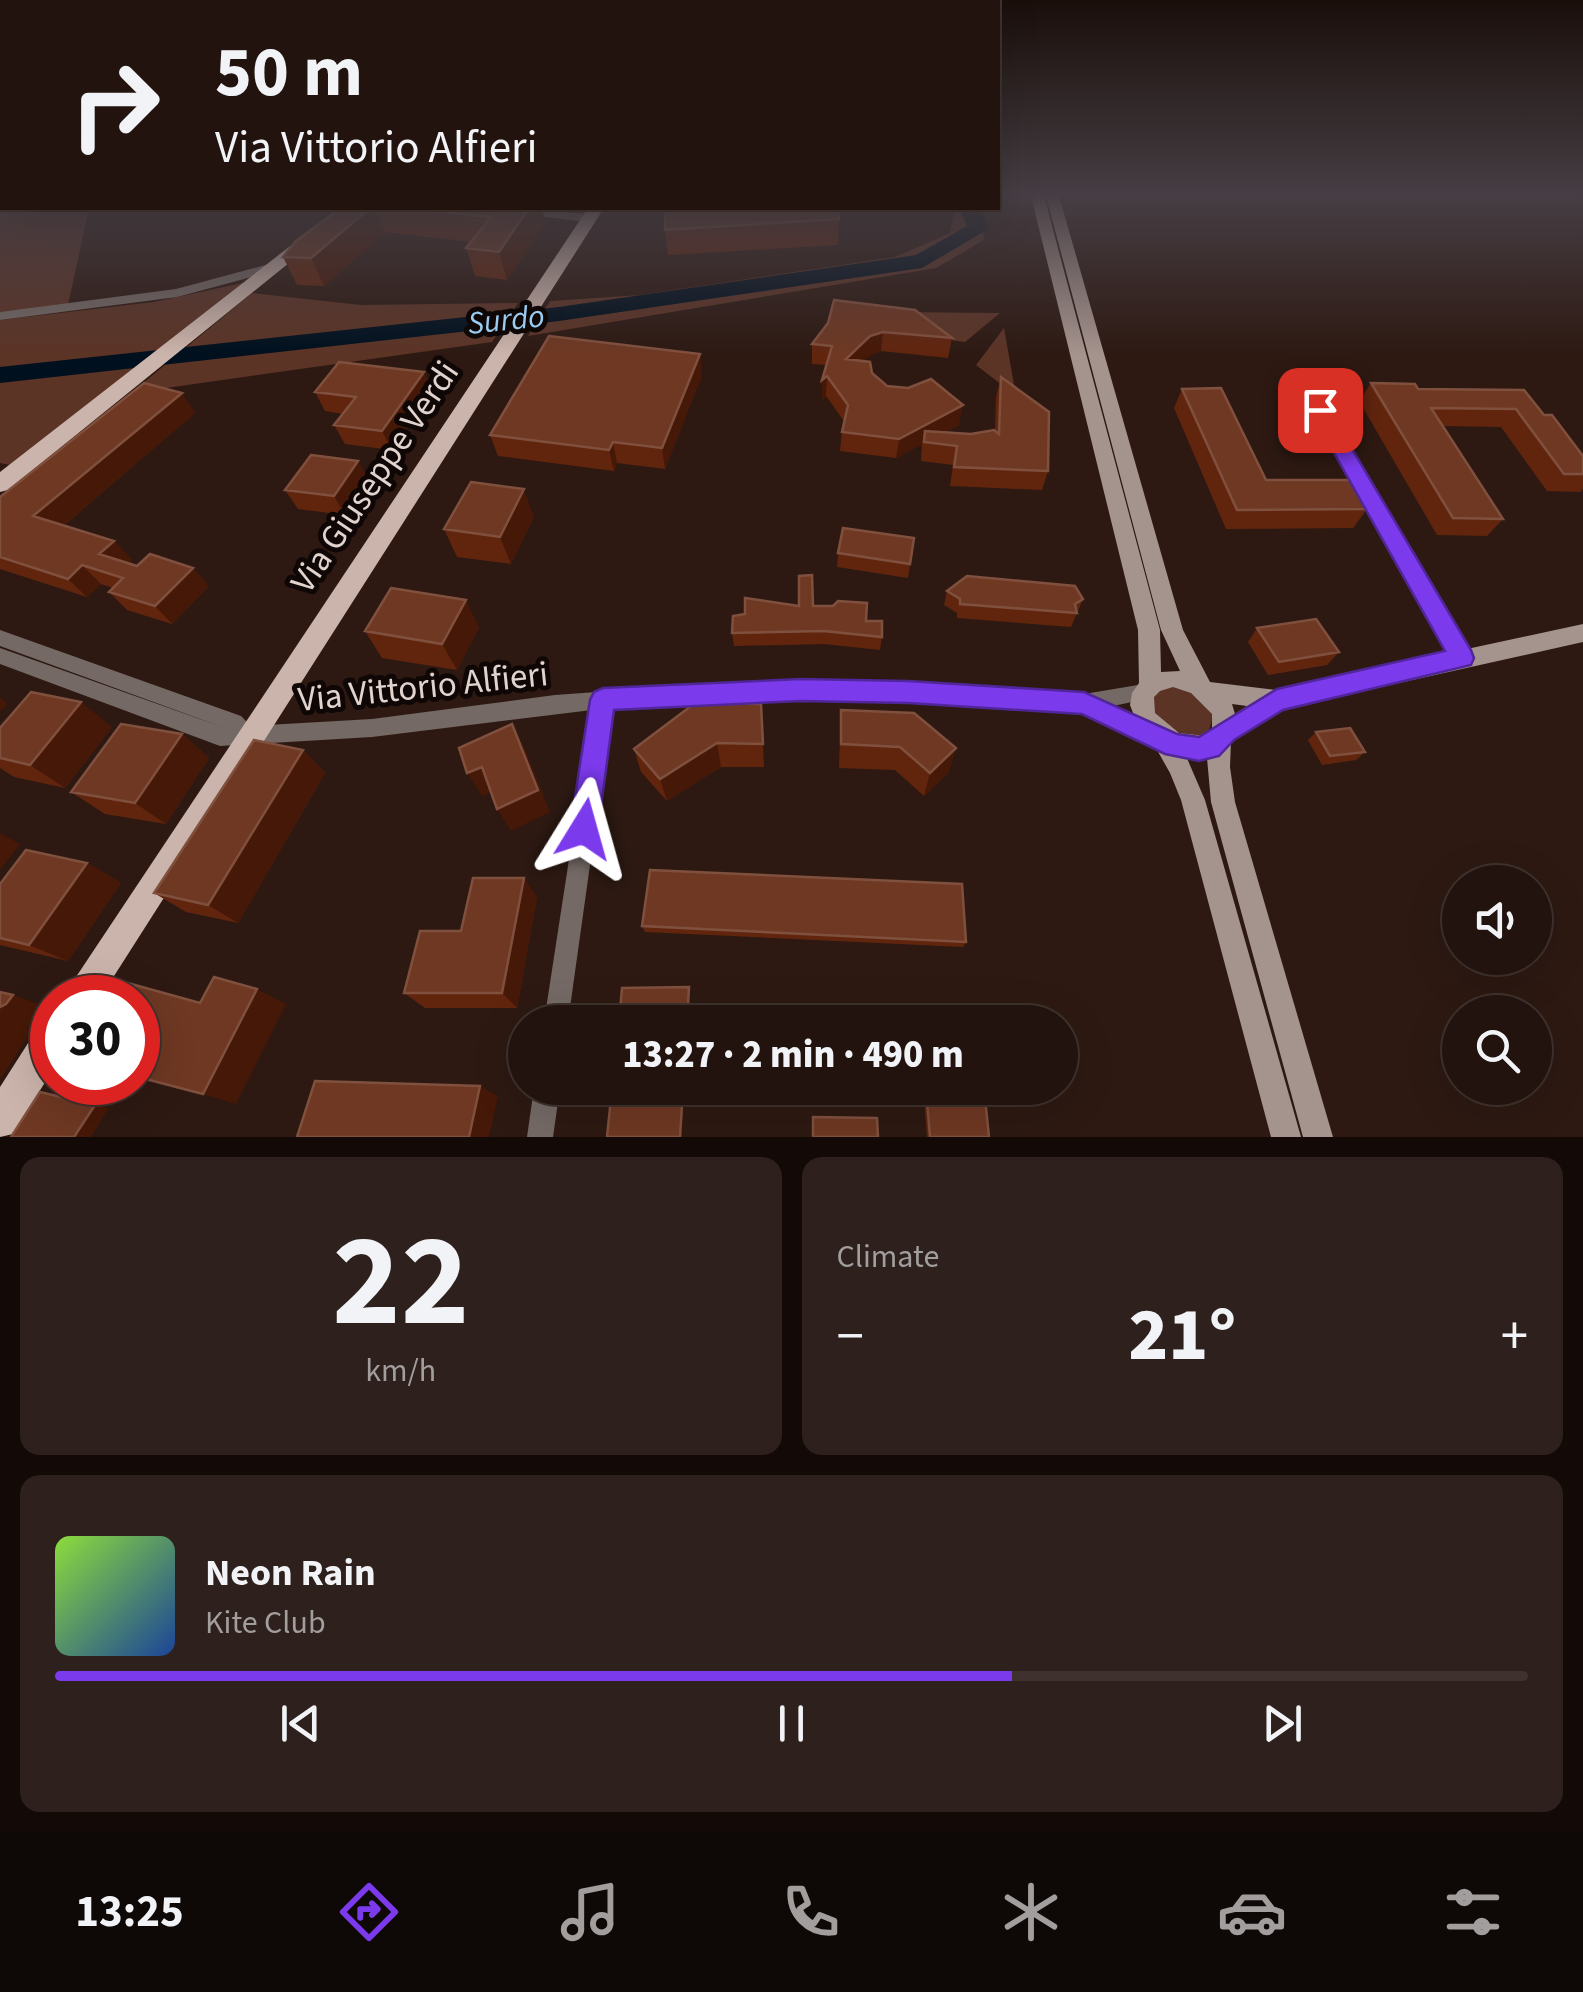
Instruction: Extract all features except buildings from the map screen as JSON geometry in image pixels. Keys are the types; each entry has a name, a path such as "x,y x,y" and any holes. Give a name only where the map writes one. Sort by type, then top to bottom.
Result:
{"main road":[{"path":"0,484 296,249"},
{"name":"Via Giuseppe Verdi","path":"94,975 568,249"},
{"path":"0,1121 30,1074"}],"street":[{"path":"1052,249 1149,630 1142,712 1180,768 1192,800 1286,1137"},
{"path":"1067,249 1172,630 1204,688 1223,710 1218,768 1223,802 1318,1137"},
{"path":"0,316 177,293 273,267"},
{"path":"1302,379 1462,658"},
{"path":"1163,739 1199,749 1277,700 1583,632"},
{"path":"0,638 70,673"},
{"path":"0,656 70,673"},
{"name":"Via Vittorio Alfieri","path":"70,673 154,703 220,736 372,728 603,700 800,690 1084,703 1147,688"},
{"path":"1147,688 1173,678 1204,688 1277,700"},
{"path":"558,1005 603,700"},
{"name":"Via Vittorio Alfieri","path":"1084,703 1163,739"},
{"path":"540,1137 545,1105"}],"shaded area":[{"path":"0,249 80,249 68,305 0,312"},
{"path":"913,249 968,249 936,268 528,336 550,301 640,295 895,257"},
{"path":"252,281 10,465 0,463 0,320 154,302"},
{"path":"252,293 361,305 518,303 492,342 131,393"},
{"path":"896,312 1000,313 965,342 937,338 931,333 931,322 907,319"},
{"path":"1004,328 1016,396 976,365"},
{"path":"1163,685 1192,689 1212,710 1206,733 1190,736 1153,716 1153,692"}],"waterway":[{"name":"Surdo","path":"0,375 559,314 922,261 943,249"}],"route":[{"path":"584,829 603,700 800,690 1084,703 1174,745 1199,749 1210,748 1224,732 1277,700 1462,658 1320,410"}]}
